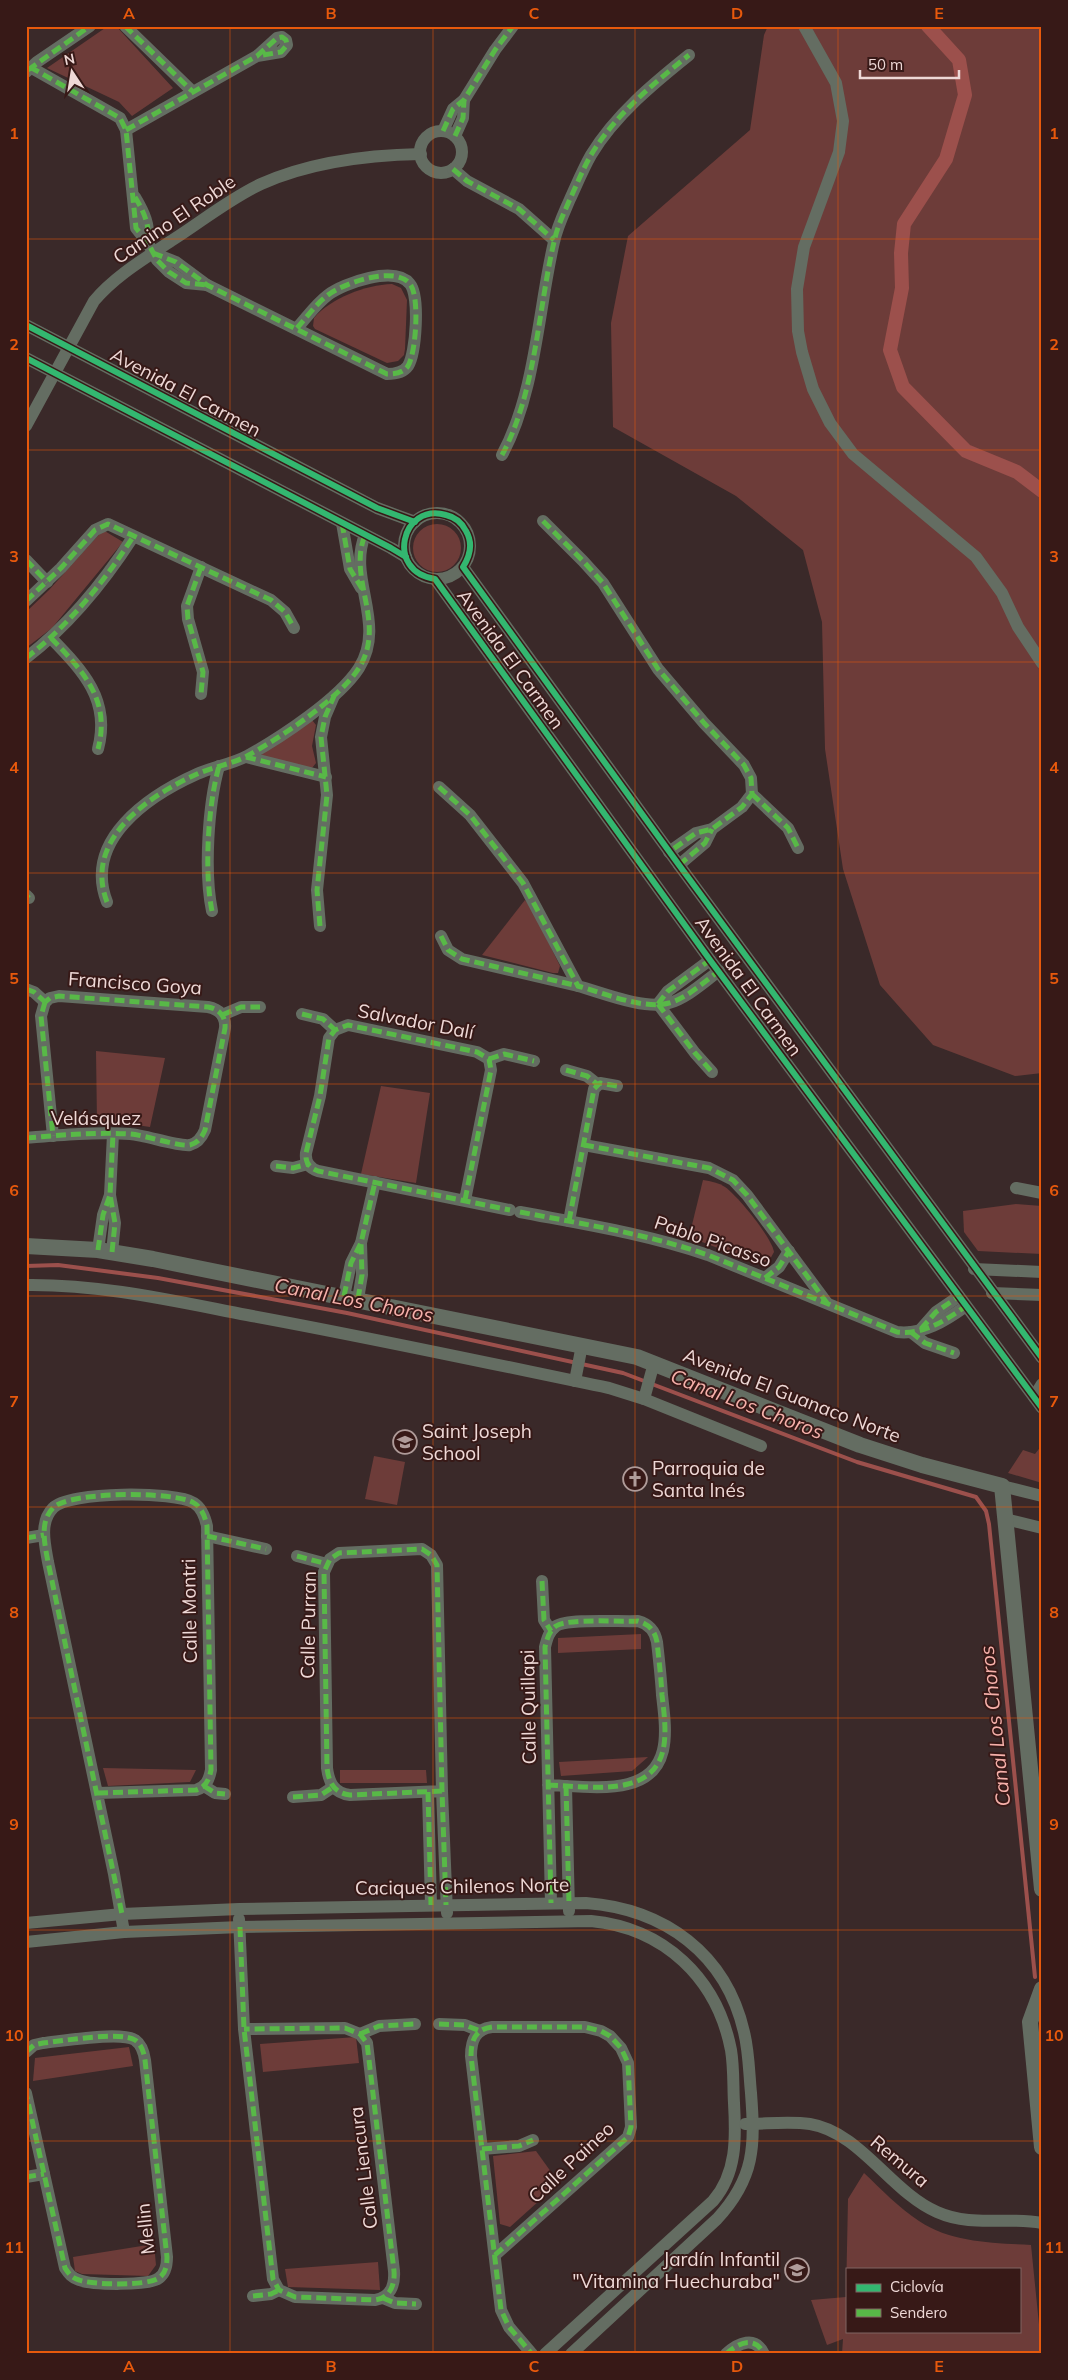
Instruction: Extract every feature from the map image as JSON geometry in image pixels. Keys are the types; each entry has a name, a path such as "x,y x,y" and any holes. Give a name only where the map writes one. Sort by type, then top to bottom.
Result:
{"street":[{"path":"90,26 28,69 112,112 120,118 126,130 135,197 142,208 148,225 151,248 162,265 177,278 193,284 207,285 383,372 397,373 405,369 410,359 416,313 414,290 405,278 395,276 379,276 348,285 328,296 297,328"},
{"path":"125,26 192,91"},
{"path":"449,134 463,118 464,100 483,68 514,26"},
{"path":"804,26 836,83 843,121 840,152 806,240 797,289 798,331 813,389 830,423 854,454 976,557 1002,593 1018,627 1042,663"},
{"path":"502,455 513,429 533,360 554,240 581,175 601,141 658,80 689,54"},
{"path":"126,130 257,56"},
{"path":"437,132 449,134 459,141 462,153 458,165 453,169 442,172 430,169 425,165 421,154 421,148 426,137 437,132"},
{"name":"Camino El Roble","path":"26,426 86,314 103,290 151,248 242,195 280,176 341,161 421,154"},
{"path":"453,169 467,181 519,209 554,240"},
{"name":"Avenida El Carmen","path":"26,324 377,508 415,522"},
{"path":"26,358 342,522 406,558"},
{"path":"438,513 450,516 460,522 467,532 470,544 469,556 463,567 450,577 435,580 420,575 411,567 406,558 404,546 406,536 415,522 426,515 438,513"},
{"path":"342,522 350,569 364,592"},
{"path":"543,522 583,561 603,584 662,674 744,765 751,778 752,794 748,802 734,815 712,829 696,833 669,852"},
{"path":"26,601 99,526 112,525 133,537 271,600 285,612 294,628"},
{"path":"107,902 102,885 102,868 110,843 123,823 132,814 171,787 219,766 246,757 300,721 335,694 355,673 367,647 370,622 364,592 360,553 365,535"},
{"path":"26,658 51,638 94,592 133,537"},
{"path":"26,560 46,582"},
{"path":"201,567 187,606 188,619 204,672 201,694"},
{"name":"Avenida El Carmen","path":"463,567 679,866 974,1269 1042,1358"},
{"name":"Avenida El Carmen","path":"435,580 718,971 1042,1408"},
{"path":"51,638 76,666 95,693 102,722 98,749"},
{"path":"320,926 317,890 326,801 326,777 321,737 325,717 335,694"},
{"path":"246,757 326,777"},
{"path":"212,911 208,868 214,787 219,766"},
{"path":"439,787 460,804 477,822 523,883 578,986"},
{"path":"752,794 788,828 798,848"},
{"path":"679,866 705,843 712,829"},
{"path":"441,936 448,950 462,959 578,986 628,1000 658,1004 676,1000 718,971"},
{"path":"658,1004 668,991 710,960"},
{"path":"26,989 34,992 45,1002 41,1016 53,1136"},
{"name":"Francisco Goya","path":"45,1002 50,998 59,996 133,1001 208,1007 213,1008 222,1015 224,1028 205,1130 201,1138 194,1144"},
{"path":"658,1004 694,1053 712,1072"},
{"name":"Francisco Goya","path":"222,1015 241,1007 260,1008"},
{"name":"Salvador Dalí","path":"302,1014 324,1019 335,1030"},
{"name":"Salvador Dalí","path":"308,1164 306,1153 320,1096 330,1038 335,1030 348,1026 477,1052 489,1059 504,1054 534,1061"},
{"name":"Salvador Dalí","path":"465,1200 491,1070 489,1059"},
{"path":"566,1070 587,1076 598,1084"},
{"path":"569,1221 594,1089 603,1082 617,1086"},
{"path":"105,1251 103,1215 110,1195 113,1134"},
{"name":"Velásquez","path":"26,1138 113,1134 148,1136 183,1146 194,1144"},
{"name":"Pablo Picasso","path":"584,1144 709,1168 724,1175 741,1187 827,1303"},
{"name":"Pablo Picasso","path":"276,1166 293,1168 308,1164 318,1171 569,1221 681,1246 827,1303"},
{"path":"351,1298 351,1263 361,1243 375,1182"},
{"path":"1016,1188 1042,1193"},
{"name":"Avenida El Guanaco Norte","path":"26,1246 105,1251 351,1298 581,1350 653,1368 860,1445 922,1465 1042,1496"},
{"path":"765,1278 779,1267 789,1251"},
{"path":"974,1269 1042,1272"},
{"path":"26,1285 92,1288 154,1298 576,1377 609,1388 645,1394 761,1446"},
{"path":"992,1293 1042,1295"},
{"path":"827,1303 888,1330 916,1330 936,1312 962,1301"},
{"path":"916,1330 925,1343 954,1353"},
{"path":"576,1377 581,1350"},
{"path":"645,1394 653,1368"},
{"path":"1034,1397 1042,1384"},
{"path":"1002,1486 1042,1889"},
{"name":"Calle Montri","path":"124,1932 98,1794 48,1562 44,1535 46,1519 58,1503 70,1499 115,1495 190,1501 200,1508 204,1514 207,1536 211,1770 209,1779 204,1786"},
{"path":"1005,1519 1042,1528"},
{"path":"26,1538 44,1535"},
{"path":"207,1536 266,1549"},
{"name":"Calle Purran","path":"333,1788 328,1779 327,1768 324,1577 327,1564 334,1555 344,1551 422,1549 435,1559 438,1570 442,1791 447,1923"},
{"path":"298,1556 327,1564"},
{"name":"Calle Quillapi","path":"542,1581 544,1620 551,1631"},
{"name":"Calle Quillapi","path":"548,1785 627,1785 644,1778 656,1768 663,1752 666,1729 658,1651 654,1632 648,1625 638,1622 569,1622 556,1626 551,1631 545,1647 548,1785 551,1903"},
{"path":"98,1794 191,1791 204,1786 215,1793 224,1794"},
{"path":"566,1786 569,1921"},
{"path":"293,1797 322,1795 333,1788 344,1795 350,1796 442,1791"},
{"path":"428,1792 432,1905"},
{"name":"Caciques Chilenos Norte","path":"26,1923 122,1914 239,1909 569,1902 598,1904 626,1909 663,1923 683,1936 706,1958 734,2001 744,2033 748,2049 754,2124 746,2179 732,2203 717,2219 571,2354"},
{"path":"239,1909 244,2029 271,2273 279,2290 295,2297 375,2300 383,2298 395,2303 416,2304"},
{"name":"Caciques Chilenos Norte","path":"26,1942 124,1932 240,1927 569,1921 620,1925 653,1939 674,1954 693,1971 717,2008 731,2051 736,2124 732,2167 720,2193 545,2354"},
{"path":"1042,1990 1033,2011 1036,2029 1042,2147"},
{"path":"717,2008 734,2001"},
{"path":"244,2029 345,2028 360,2034 374,2027 415,2024"},
{"name":"Calle Paineo","path":"439,2024 465,2025 480,2031 492,2027 592,2028 601,2031 616,2042 625,2056 629,2070 631,2127 626,2140 495,2255"},
{"path":"480,2031 473,2039 471,2056 502,2316 532,2354"},
{"name":"Calle Liencura","path":"360,2034 368,2049 394,2271 393,2286 383,2298"},
{"name":"Mellin","path":"26,2052 34,2045 43,2043 116,2036 127,2037 140,2045 145,2060 167,2257 165,2269 161,2277 153,2282 142,2283 86,2282 70,2275 62,2261 26,2092"},
{"name":"Remura","path":"736,2124 810,2124 830,2131 857,2149 916,2200 946,2216 977,2222 1042,2223"},
{"path":"482,2149 519,2146 533,2140"},
{"path":"26,2177 44,2174"},
{"path":"253,2296 271,2294 279,2290"},
{"path":"726,2354 735,2346 744,2342 756,2344 764,2354"}],"shaded area":[{"path":"108,26 116,26 173,88 132,116 119,102 47,68"},
{"path":"768,26 1042,26 1042,1073 1015,1076 933,1045 880,985 843,869 825,749 822,622 803,550 736,496 613,427 611,323 628,236 750,130 764,35"},
{"path":"392,284 401,288 407,300 405,349 404,355 398,361 387,363 315,329 313,326 314,318 339,299 360,290"},
{"path":"432,524 442,524 451,528 457,534 461,548 457,562 451,568 442,572 432,572 423,568 417,562 413,553 413,543 417,534 423,528"},
{"path":"103,530 123,542 52,628 26,648 26,612 49,590"},
{"path":"312,720 316,725 312,746 316,763 312,768 263,758 261,752"},
{"path":"525,900 532,909 560,966 558,973 482,955"},
{"path":"96,1051 165,1058 150,1127 123,1123 97,1123"},
{"path":"381,1086 430,1093 416,1183 361,1174"},
{"path":"703,1180 715,1182 725,1187 746,1208 772,1246 774,1252 769,1261 757,1263 689,1237"},
{"path":"1016,1204 1042,1206 1042,1254 978,1251 964,1232 963,1211"},
{"path":"1042,1445 1042,1483 1008,1473 1023,1450 1035,1454"},
{"path":"374,1456 405,1462 397,1505 365,1499"},
{"path":"641,1634 641,1649 558,1653 558,1638"},
{"path":"648,1757 632,1771 561,1776 559,1762"},
{"path":"103,1768 196,1770 190,1782 108,1786"},
{"path":"340,1770 426,1770 427,1783 340,1783"},
{"path":"356,2037 359,2063 263,2072 260,2044"},
{"path":"129,2047 133,2066 33,2081 35,2058"},
{"path":"536,2151 559,2183 510,2227 500,2224 493,2156"},
{"path":"864,2173 904,2210 919,2221 945,2234 959,2238 1003,2244 1031,2245 1042,2354 842,2354 843,2339 827,2345 811,2300 846,2297 846,2332 1020,2332 1020,2268 847,2268 848,2199"},
{"path":"154,2244 156,2265 148,2276 82,2274 75,2271 73,2257"},
{"path":"378,2262 380,2290 288,2287 285,2269"}],"waterway":[{"path":"928,26 959,60 965,95 946,159 904,224 901,253 902,288 890,350 903,387 966,451 1017,472 1042,491"},
{"name":"Canal Los Choros","path":"26,1266 58,1265 158,1278 347,1313 623,1373 857,1462 976,1497 986,1511 989,1524 1035,1977"}],"marked path":[{"path":"28,70 90,26"},
{"path":"125,26 192,91"},
{"path":"443,131 453,109 464,100 495,50 513,26"},
{"path":"126,130 257,56 277,38 282,37 286,40 287,45 281,52 257,56"},
{"path":"502,455 513,431 529,378 555,236 583,171 601,140 623,113 649,88 689,55"},
{"path":"30,67 120,118 126,130 136,228 148,243 157,260 169,272 186,283 207,285"},
{"path":"455,136 463,118 464,100"},
{"path":"453,169 467,181 519,209 554,240"},
{"path":"135,197 146,219 148,243"},
{"path":"153,253 176,262 207,285 387,374 401,372 408,366 411,359 416,325 413,290 410,284 403,279 393,276 382,276 357,281 328,295 297,328"},
{"path":"543,521 603,583 658,669 704,723 744,765 751,778 752,794 742,807 712,829 696,833 669,852"},
{"path":"342,523 350,569 363,590"},
{"path":"26,601 61,568 95,530 108,524 271,600 285,612 294,628"},
{"path":"107,902 102,880 104,859 112,840 125,823 141,808 178,783 241,759 276,739 323,705 350,680 359,668 367,651 369,634 360,568 365,535"},
{"path":"26,658 57,632 85,602 133,537"},
{"path":"26,560 47,582"},
{"path":"201,567 187,606 188,619 203,672 201,694"},
{"path":"51,638 74,662 97,701 101,716 98,749"},
{"path":"320,926 317,890 327,795 321,737 325,717 334,696"},
{"path":"246,757 326,777"},
{"path":"212,911 208,877 208,839 212,800 219,766"},
{"path":"439,787 470,815 523,883 578,986 636,1003 659,1005 676,1001 719,971"},
{"path":"752,794 788,828 798,848"},
{"path":"679,865 705,843 712,829"},
{"path":"26,895 29,898"},
{"path":"441,936 448,950 462,959 578,986"},
{"path":"658,1004 668,991 710,960"},
{"path":"26,989 34,992 45,1002"},
{"path":"26,1138 117,1133 185,1145 195,1143 205,1130 225,1028 221,1014 215,1009 208,1007 59,996 50,998 45,1002"},
{"path":"45,1002 41,1016 53,1136"},
{"path":"658,1004 712,1072"},
{"path":"222,1015 241,1007 260,1007"},
{"path":"302,1014 323,1019 335,1030"},
{"path":"465,1200 491,1070 489,1059 477,1052 348,1025 335,1030 329,1038 320,1096 306,1153 308,1164 318,1171 510,1210"},
{"path":"489,1059 504,1054 534,1061"},
{"path":"566,1070 587,1076 597,1084"},
{"path":"569,1221 594,1089 600,1083 617,1086"},
{"path":"112,1252 115,1223 110,1195 113,1134"},
{"path":"584,1145 709,1168 733,1180 747,1195 827,1303"},
{"path":"276,1166 293,1168 308,1164"},
{"path":"344,1296 351,1263 361,1243 375,1182"},
{"path":"98,1250 103,1215 110,1195"},
{"path":"520,1212 615,1230 662,1241 708,1255 897,1332 916,1331 933,1326 966,1306"},
{"path":"358,1299 362,1275 361,1243"},
{"path":"765,1278 779,1267 789,1251"},
{"path":"921,1329 936,1312 958,1297"},
{"path":"911,1332 925,1343 954,1353"},
{"path":"98,1793 196,1790 205,1785 210,1774 207,1526 199,1507 183,1499 145,1495 79,1498 63,1502 53,1508 44,1527 48,1562 122,1914"},
{"path":"26,1538 44,1535"},
{"path":"207,1536 266,1549"},
{"path":"442,1791 350,1795 336,1790 331,1783 327,1768 324,1572 330,1559 339,1553 422,1549 431,1555 437,1565 446,1905"},
{"path":"297,1556 327,1564"},
{"path":"542,1581 544,1620 551,1631"},
{"path":"548,1785 557,1785 578,1787 599,1787 628,1784 643,1778 653,1770 660,1760 665,1736 665,1722 657,1642 653,1631 645,1624 638,1621 572,1622 556,1626 548,1638 545,1647 551,1903"},
{"path":"204,1786 215,1793 225,1794"},
{"path":"566,1786 569,1903"},
{"path":"293,1797 321,1795 333,1787"},
{"path":"428,1792 431,1905"},
{"path":"240,1927 244,2029 273,2279 279,2290 295,2297 375,2300 384,2297 388,2294 394,2281 394,2271 367,2043 360,2034 345,2028 244,2029"},
{"path":"360,2034 379,2026 415,2024"},
{"path":"439,2024 465,2025 480,2031"},
{"path":"495,2255 628,2137 631,2127 628,2063 621,2048 610,2036 601,2031 585,2027 492,2027 478,2033 472,2045 471,2056 501,2310 509,2327 532,2354"},
{"path":"26,2052 34,2045 43,2043 105,2036 128,2037 135,2040 141,2047 145,2060 167,2257 166,2269 159,2278 153,2281 133,2283 96,2283 77,2279 66,2270 26,2093"},
{"path":"482,2149 519,2146 533,2140"},
{"path":"26,2177 44,2174"},
{"path":"253,2296 271,2294 279,2290"},
{"path":"383,2298 395,2303 416,2304"},
{"path":"726,2354 741,2344 746,2343 756,2344 764,2354"}],"cycle path":[{"path":"26,325 377,508 415,522"},
{"path":"26,358 406,557"},
{"path":"1042,1358 679,865 463,567 469,554 470,545 462,525 446,515 431,514 418,519 410,528 405,540 405,552 409,564 419,574 435,579 710,960 1042,1408"}],"place":[{"name":"Saint Joseph School","path":"405,1442"},
{"name":"Parroquia de Santa Inés","path":"635,1479"},
{"name":"Jardín Infantil \"Vitamina Huechuraba\"","path":"797,2270"}]}
